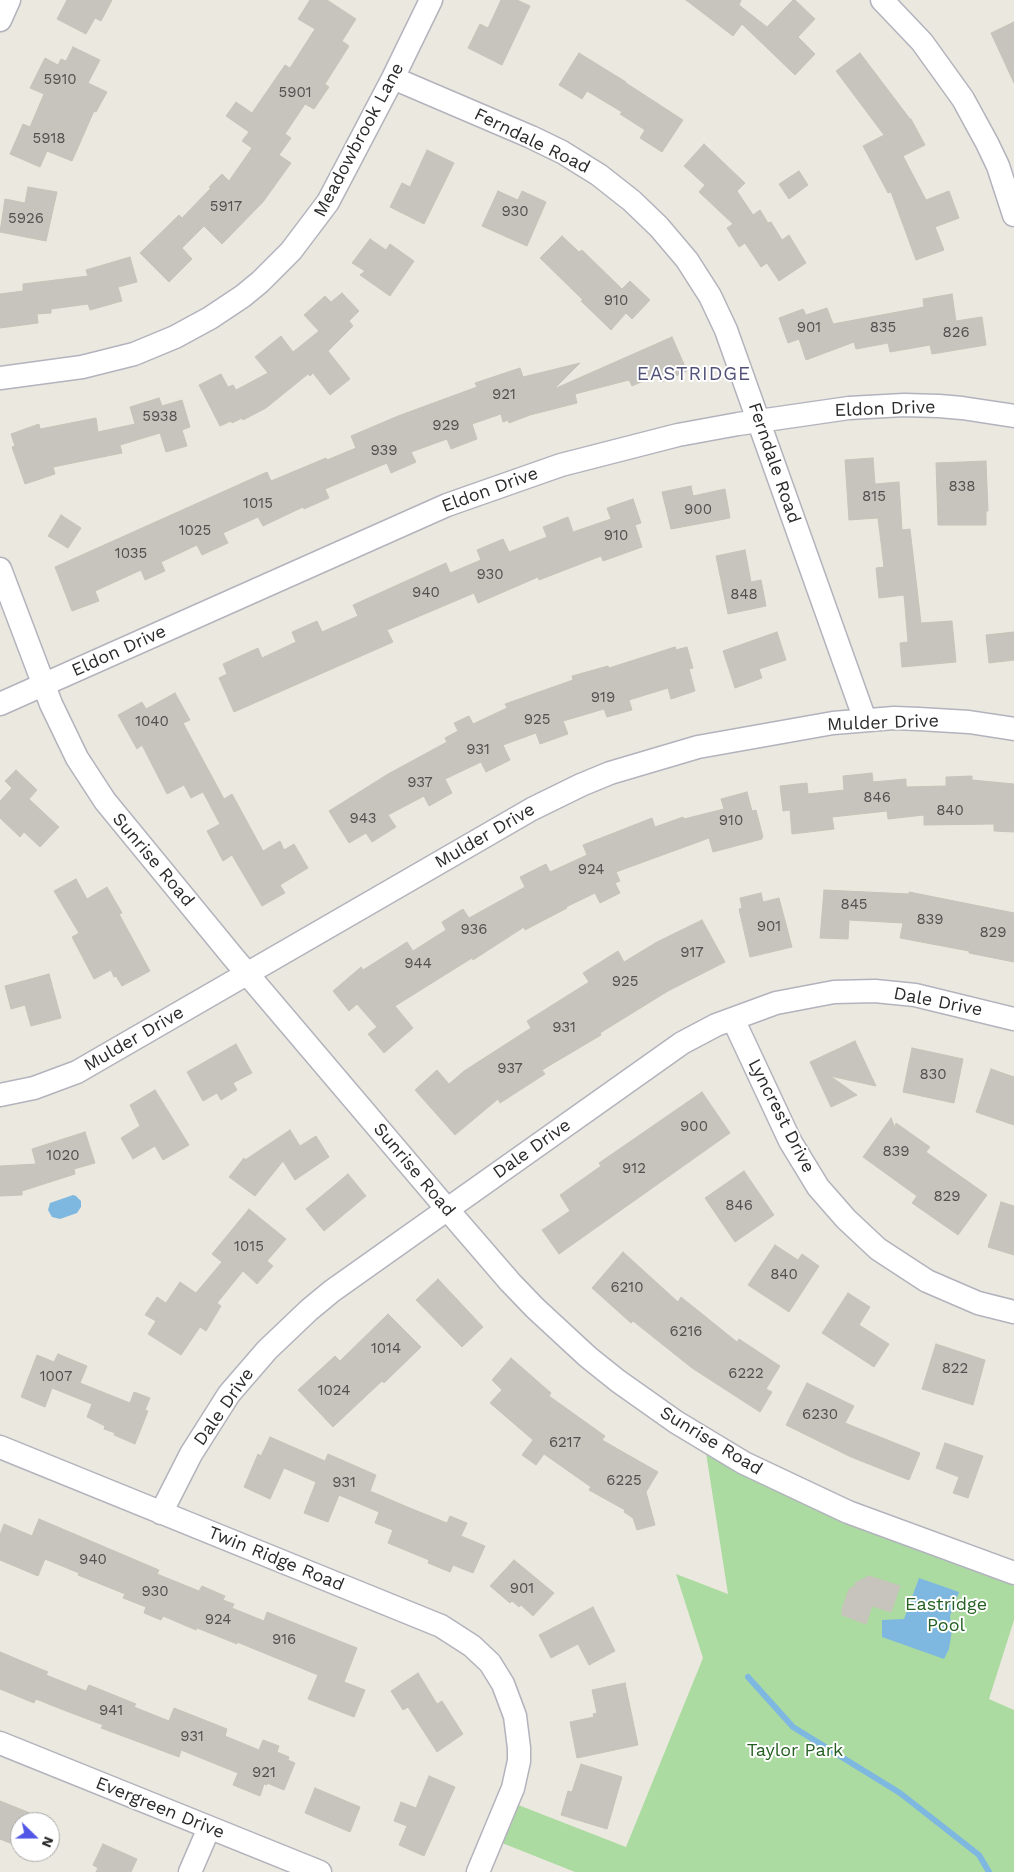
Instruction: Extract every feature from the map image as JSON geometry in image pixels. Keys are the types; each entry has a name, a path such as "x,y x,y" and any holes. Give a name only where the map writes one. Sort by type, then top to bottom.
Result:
{"street":[{"path":"0,20 9,0"},
{"name":"Meadowbrook Lane","path":"0,378 82,367 134,354 174,338 243,296 277,267 318,217 338,186 431,0"},
{"path":"882,0 922,42 963,99 998,166 1014,214"},
{"name":"Ferndale Road","path":"393,78 562,152 599,175 632,201 659,227 687,260 710,296 726,330 865,720"},
{"name":"Eldon Drive","path":"0,704 346,549 484,491 561,465 678,435 849,408 904,405 962,408 1014,416"},
{"name":"Sunrise Road","path":"0,569 43,686 77,758 105,801 248,974 447,1209 510,1282 554,1326 618,1381 676,1422 744,1463 811,1496 884,1526 1014,1573"},
{"name":"Mulder Drive","path":"0,1095 34,1088 77,1072 532,809 581,785 639,764 698,747 818,725 865,720 894,718 943,720 1014,729"},
{"name":"Dale Drive","path":"161,1513 182,1469 213,1416 229,1394 267,1350 332,1291 682,1043 700,1033 776,1003 834,992 894,992 922,996 1014,1019"},
{"name":"Lyncrest Drive","path":"733,1019 801,1162 818,1187 846,1219 878,1249 927,1281 978,1303 1014,1312"},
{"name":"Twin Ridge Road","path":"0,1447 452,1632 472,1646 490,1663 504,1684 515,1716 520,1748 517,1774 508,1801 478,1872"},
{"name":"Evergreen Drive","path":"0,1743 320,1872"},
{"path":"190,1872 209,1828"}],"green space":[{"name":"Taylor Park","path":"704,1440 1014,1573 1014,1620 989,1699 1014,1710 1014,1872 575,1872 492,1839 508,1801 626,1847 703,1658 676,1574 728,1594"}],"water":[{"path":"73,1195 81,1201 81,1207 77,1213 60,1219 52,1217 48,1210 50,1203"},
{"path":"919,1578 959,1592 950,1616 952,1630 949,1649 944,1659 882,1637 882,1620 904,1619"}],"building":[{"path":"67,0 112,0 101,21 95,18 86,34 57,19"},
{"path":"310,0 327,0 356,19 342,41 349,46 325,84 329,87 314,109 305,104 285,134 291,138 279,155 291,163 263,202 222,244 204,226 182,248 192,259 169,282 140,253 179,215 182,218 222,174 229,181 252,148 242,141 249,132 226,116 236,102 252,113 285,65 290,68 315,29 298,19"},
{"path":"501,0 517,0 530,6 502,65 468,48 480,24 488,28"},
{"path":"686,0 741,0 739,5 767,27 795,0 815,19 798,37 815,54 795,75 742,24 733,36"},
{"path":"1014,22 1014,83 991,33"},
{"path":"73,47 100,60 88,83 107,92 96,112 94,111 72,161 47,151 40,167 10,154 23,124 30,127 44,94 30,88 45,58 58,65 61,59 66,61"},
{"path":"579,53 683,120 662,152 640,138 645,130 620,114 622,112 587,91 582,99 559,85"},
{"path":"860,53 911,119 925,145 903,156 926,200 949,191 959,218 935,227 944,250 916,260 891,192 888,193 863,146 884,135 836,71"},
{"path":"704,144 745,183 737,191 753,215 760,210 768,223 771,222 782,240 789,235 806,263 779,281 767,263 761,267 745,243 739,247 727,228 733,224 699,192 705,185 684,166"},
{"path":"427,150 454,163 424,224 390,207 402,183 410,187"},
{"path":"799,171 808,185 789,199 779,184"},
{"path":"28,187 57,192 46,241 0,232 5,199 25,203"},
{"path":"498,191 518,200 522,191 546,202 527,246 482,226"},
{"path":"562,236 579,252 582,250 622,289 630,281 650,300 632,319 626,313 611,330 540,258"},
{"path":"370,239 386,250 390,244 414,261 390,296 360,275 365,271 352,263"},
{"path":"130,257 137,282 118,287 122,301 90,310 88,304 51,309 51,313 37,314 38,323 0,328 0,294 23,291 23,284 88,276 86,270"},
{"path":"342,293 359,311 349,321 353,326 328,351 350,379 330,395 313,373 310,376 308,374 266,408 243,420 242,418 220,426 199,385 221,374 228,387 233,385 236,390 268,373 255,357 281,336 293,352 319,331 304,315 325,296 331,302"},
{"path":"952,294 956,321 982,317 986,345 932,354 930,345 890,352 888,343 856,349 854,342 806,360 799,339 788,343 779,318 803,309 806,315 827,308 833,324 924,307 923,299"},
{"path":"672,337 687,371 662,382 659,374 632,386 629,380 575,394 577,403 530,415 509,423 508,420 503,422 501,414 472,424 477,439 451,449 447,439 411,452 416,462 391,473 387,463 325,489 329,498 304,509 303,507 263,526 258,517 223,533 228,543 202,555 197,545 161,562 165,571 145,580 141,570 95,591 99,601 72,611 55,567 267,472 271,481 326,458 327,460 356,448 351,436 398,416 477,387 475,383 520,368 523,377 580,363 554,389"},
{"path":"159,398 162,406 182,400 190,427 182,430 187,446 166,452 160,433 120,445 122,453 53,467 55,474 25,484 12,447 15,446 11,434 39,424 40,429 96,418 98,432 135,424 130,407"},
{"path":"873,458 875,484 899,482 902,530 910,529 921,623 952,621 956,662 902,667 900,643 908,642 904,595 879,598 876,568 884,567 878,518 849,520 845,460"},
{"path":"986,461 988,511 986,511 986,525 938,525 936,463"},
{"path":"691,486 693,496 725,489 730,518 671,529 662,492"},
{"path":"633,499 641,523 635,525 642,547 603,561 601,556 539,580 538,577 478,603 474,593 387,630 393,642 234,712 219,678 227,674 223,664 258,648 262,658 296,642 292,632 317,621 322,632 358,616 353,605 446,563 450,573 481,560 477,550 503,539 509,552 547,537 543,527 568,517 573,532 611,519 607,508"},
{"path":"61,515 81,528 68,548 48,536"},
{"path":"745,550 751,582 761,580 766,606 728,614 716,556"},
{"path":"777,632 786,660 759,669 762,678 735,688 723,651"},
{"path":"1014,632 1014,660 989,663 986,635"},
{"path":"675,647 676,650 687,647 693,668 689,669 695,691 671,699 668,688 629,700 632,710 607,717 604,709 563,721 568,734 540,744 536,733 503,745 510,760 486,772 481,762 445,779 452,793 429,806 424,796 388,815 396,827 372,842 366,833 349,843 329,811 388,774 447,742 445,738 458,731 454,723 469,716 473,724 507,708 505,704 573,680 572,676 608,666 609,668"},
{"path":"175,693 190,720 183,723 224,799 232,794 263,851 280,841 284,850 294,844 308,868 280,885 285,893 262,906 232,855 223,861 207,831 220,824 203,792 191,798 184,785 167,794 142,745 137,749 118,715 142,702 146,709"},
{"path":"16,770 37,790 29,799 59,827 40,847 24,832 20,837 0,818 0,801 12,788 5,781"},
{"path":"872,773 873,782 906,779 906,787 946,786 946,777 972,776 972,780 1014,784 1014,832 994,831 994,824 924,825 924,815 888,819 887,811 832,817 834,829 792,834 790,810 783,811 780,786 807,783 808,794 844,790 843,776"},
{"path":"747,792 752,811 756,810 762,839 713,852 709,838 616,872 620,881 615,883 620,893 600,903 595,893 525,930 524,927 473,960 472,958 395,1006 413,1028 384,1053 368,1034 377,1027 357,1004 349,1011 333,991 361,967 363,970 407,942 413,951 446,930 442,922 463,909 469,918 525,887 520,877 546,864 550,872 587,855 583,845 652,818 655,827 683,817 684,819 724,809 721,799"},
{"path":"76,879 87,899 107,887 122,913 119,914 150,971 122,986 111,970 94,979 72,937 79,933 54,891"},
{"path":"824,890 909,894 909,892 1014,913 1014,962 900,938 903,923 849,920 848,939 820,938"},
{"path":"761,893 763,902 779,898 792,947 750,957 739,909 742,908 740,898"},
{"path":"702,920 725,962 668,991 600,1033 601,1035 542,1070 545,1074 500,1103 498,1099 455,1135 415,1090 437,1070 449,1084 464,1071 531,1028 527,1021 589,982 583,973 618,951 624,962 657,942"},
{"path":"49,974 61,1018 31,1026 25,1005 11,1009 5,986"},
{"path":"855,1041 876,1086 830,1076 857,1095 831,1107 810,1062"},
{"path":"236,1044 252,1073 233,1083 237,1090 221,1100 217,1093 203,1101 187,1072"},
{"path":"912,1048 963,1059 954,1103 903,1092"},
{"path":"991,1069 1014,1077 1014,1125 976,1112"},
{"path":"155,1090 189,1145 163,1160 155,1146 133,1159 121,1138 140,1126 130,1105"},
{"path":"702,1092 730,1133 559,1254 542,1230 570,1211 560,1195 601,1166 599,1163"},
{"path":"891,1118 895,1128 896,1123 930,1147 926,1152 987,1195 958,1235 912,1203 917,1196 863,1157"},
{"path":"290,1130 300,1146 316,1136 329,1157 295,1180 283,1161 255,1196 229,1177 244,1158 245,1160"},
{"path":"85,1132 95,1163 74,1169 75,1174 22,1191 22,1195 0,1196 0,1166 36,1164 32,1149"},
{"path":"744,1171 774,1215 735,1242 705,1198"},
{"path":"348,1174 366,1196 324,1231 306,1209"},
{"path":"1001,1202 1014,1206 1014,1255 988,1247"},
{"path":"249,1209 286,1239 267,1261 273,1266 257,1284 243,1271 217,1303 221,1306 206,1331 200,1327 181,1355 148,1334 156,1321 145,1315 157,1297 166,1303 180,1282 196,1293 222,1262 212,1254"},
{"path":"775,1245 798,1260 802,1254 819,1266 789,1312 748,1285"},
{"path":"623,1252 678,1302 681,1297 737,1342 739,1339 780,1366 766,1389 772,1392 760,1412 692,1368 633,1321 631,1323 592,1288"},
{"path":"438,1279 483,1327 462,1347 416,1300"},
{"path":"848,1293 870,1307 859,1325 889,1344 874,1367 822,1333"},
{"path":"388,1314 421,1347 384,1383 382,1381 333,1427 298,1390 335,1356 340,1361"},
{"path":"936,1344 985,1360 973,1405 922,1389"},
{"path":"58,1354 87,1366 80,1383 130,1403 134,1392 150,1398 145,1410 148,1411 135,1444 114,1435 115,1433 104,1429 105,1426 87,1417 92,1404 52,1388 45,1407 21,1397 37,1355 54,1362"},
{"path":"511,1358 551,1393 549,1396 605,1436 602,1440 658,1472 646,1492 655,1525 637,1530 633,1518 624,1512 625,1510 589,1490 591,1487 544,1454 536,1465 522,1455 533,1440 490,1403 502,1390 492,1380"},
{"path":"807,1383 854,1406 845,1423 920,1453 909,1480 851,1457 786,1425"},
{"path":"270,1437 325,1461 328,1454 376,1475 370,1491 447,1523 450,1516 467,1523 461,1536 485,1546 473,1573 453,1565 450,1572 428,1563 429,1560 388,1543 393,1530 375,1523 379,1512 339,1495 328,1522 304,1513 316,1482 284,1468 270,1499 244,1487 258,1454 261,1456"},
{"path":"945,1443 983,1456 968,1498 953,1493 959,1477 936,1468"},
{"path":"39,1519 159,1570 157,1574 199,1591 202,1586 225,1596 223,1600 234,1604 232,1608 264,1621 267,1612 357,1648 344,1682 365,1690 354,1717 308,1699 318,1675 237,1642 237,1644 197,1628 196,1630 163,1616 161,1620 144,1613 146,1607 123,1598 125,1594 45,1559 38,1576 0,1560 0,1535 4,1524 32,1536"},
{"path":"514,1560 554,1593 533,1616 521,1605 519,1607 512,1601 510,1603 490,1586"},
{"path":"869,1576 900,1586 891,1612 872,1606 866,1624 842,1615 842,1609 849,1589 856,1585 855,1583"},
{"path":"593,1607 615,1651 589,1665 578,1644 551,1658 539,1635"},
{"path":"0,1652 48,1672 46,1675 86,1691 89,1685 136,1704 134,1707 169,1721 174,1708 227,1729 225,1736 259,1750 263,1740 279,1746 277,1752 289,1757 288,1760 295,1763 284,1790 267,1783 267,1785 264,1784 260,1796 233,1785 238,1773 181,1750 179,1757 101,1728 103,1725 36,1699 34,1703 0,1689"},
{"path":"418,1673 437,1704 442,1701 463,1734 437,1752 408,1707 403,1710 391,1691"},
{"path":"625,1683 638,1745 577,1758 570,1722 594,1717 593,1714 597,1713 592,1690"},
{"path":"581,1764 622,1777 607,1829 561,1815 568,1791 572,1792"},
{"path":"429,1776 455,1787 424,1856 399,1845 407,1826 394,1821 401,1802 416,1808"},
{"path":"315,1788 360,1807 350,1832 305,1813"},
{"path":"0,1801 28,1812 10,1812 10,1843 0,1839"},
{"path":"103,1844 137,1859 131,1872 96,1872 98,1868 93,1865"}],"waterway":[{"path":"748,1677 793,1727 900,1793 979,1855 989,1872"}],"district":[{"name":"EASTRIDGE","path":"694,374"}],"park label":[{"name":"Eastridge Pool","path":"946,1615"}]}
